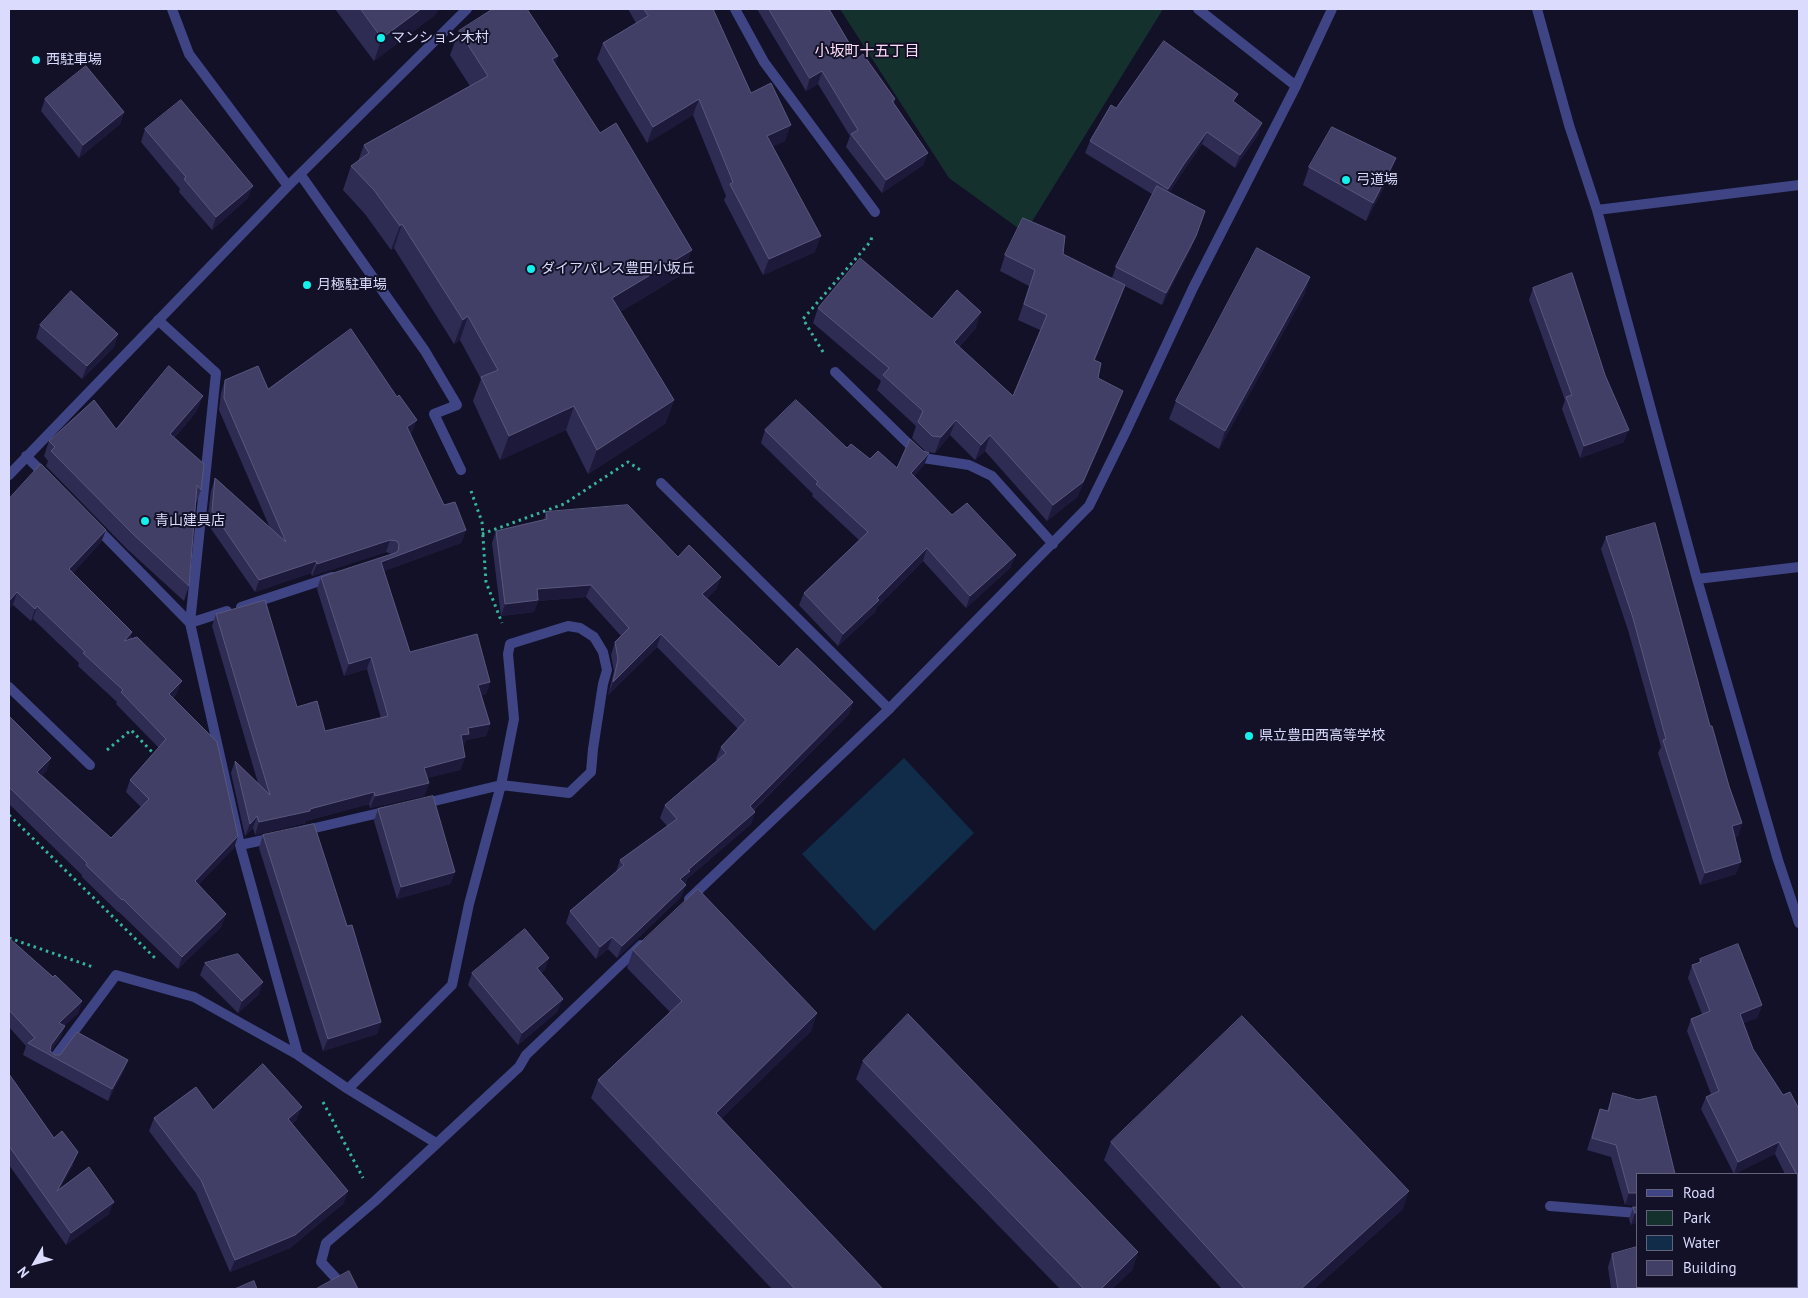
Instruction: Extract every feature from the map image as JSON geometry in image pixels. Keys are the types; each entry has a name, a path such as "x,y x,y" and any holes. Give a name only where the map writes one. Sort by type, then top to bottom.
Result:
{"street":[{"path":"172,9 189,54 288,186"},
{"path":"9,475 288,186 467,9"},
{"path":"735,9 764,62 875,212"},
{"path":"1198,9 1296,86"},
{"path":"682,906 889,709 1089,506 1192,288 1296,86 1332,9"},
{"path":"1537,9 1569,124 1597,210 1697,579 1778,860 1799,923"},
{"path":"300,174 425,351 457,405 434,414 461,470"},
{"path":"1597,210 1799,185"},
{"path":"158,320 216,373 190,623 240,845 298,1055"},
{"path":"834,372 923,458 969,465 992,476 1053,544"},
{"path":"26,456 54,484"},
{"path":"661,483 889,709"},
{"path":"88,518 190,623"},
{"path":"1697,579 1799,567"},
{"path":"190,623 341,574"},
{"path":"348,1089 452,985 469,904 501,785 514,718 508,654 510,644 568,626 580,628 594,637 603,652 607,670 603,684 591,772 570,793 501,785 414,805"},
{"path":"9,688 90,765"},
{"path":"240,845 395,810"},
{"path":"346,1289 321,1262 326,1243 375,1201 519,1067 526,1055 647,939"},
{"path":"52,1061 116,975 194,997 298,1055 348,1089 436,1143"},
{"path":"1550,1206 1636,1213"}],"path":[{"path":"834,372 803,318 871,241 875,212"},
{"path":"482,534 564,504 628,462 661,483"},
{"path":"461,470 466,478 482,522 486,582 510,644"},
{"path":"90,765 131,730 158,759"},
{"path":"9,815 158,962"},
{"path":"9,938 116,975"},
{"path":"321,1098 375,1201"}],"green space":[{"path":"840,9 1163,9 1025,233 949,178"}],"water":[{"path":"904,758 974,833 874,931 802,854"}],"building":[{"path":"361,9 421,9 382,38"},
{"path":"493,9 527,9 558,56 552,59 600,133 616,123 692,250 612,298 674,400 597,450 574,406 509,436 481,377 498,370 468,316 463,320 402,224 400,226 374,190 351,166 369,153 364,145 488,76 459,31"},
{"path":"644,9 713,9 751,93 771,83 791,125 767,136 821,236 769,259 730,184 733,182 699,99 653,127 603,43 648,16"},
{"path":"769,9 829,9 858,58 863,54 895,99 892,101 928,153 886,180 851,134 858,130 822,71 810,78"},
{"path":"1164,41 1238,94 1233,101 1262,123 1240,155 1207,132 1168,189 1090,141 1111,105 1116,108"},
{"path":"86,66 124,112 83,145 45,99"},
{"path":"181,100 253,186 216,217 184,179 186,177 145,129"},
{"path":"1332,127 1396,158 1373,203 1309,167"},
{"path":"1157,186 1205,211 1196,236 1166,293 1116,267"},
{"path":"1023,218 1065,236 1063,254 1125,285 1094,360 1101,363 1098,378 1123,391 1083,482 1053,505 990,435 981,445 956,420 941,437 932,436 918,422 923,411 883,375 889,368 818,308 860,258 932,319 957,290 981,312 954,342 1013,396 1047,315 1024,304 1035,270 1005,255"},
{"path":"1257,248 1310,277 1225,431 1176,401"},
{"path":"1572,273 1605,375 1629,430 1584,446 1566,397 1572,395 1533,288"},
{"path":"71,291 118,334 87,366 40,325"},
{"path":"351,329 397,397 399,395 417,420 407,427 444,505 455,502 466,530 381,562 410,652 477,634 490,682 478,685 490,724 468,728 469,734 461,735 465,757 424,768 429,783 375,796 374,792 310,809 310,811 259,822 257,816 250,824 235,761 270,795 216,614 265,600 297,707 317,701 325,731 388,716 371,657 349,664 321,577 395,553 398,551 399,545 397,541 390,540 317,564 316,561 259,580 212,511 215,478 286,542 224,398 225,380 258,366 268,389"},
{"path":"169,366 203,396 170,434 204,464 201,490 197,485 189,586 133,534 51,451 55,447 49,441 94,400 116,429"},
{"path":"796,400 847,448 851,444 870,459 878,451 897,468 910,439 923,451 929,453 911,473 952,515 967,503 1016,555 970,596 927,548 877,598 879,600 843,634 804,593 868,532 816,484 818,482 765,430"},
{"path":"41,464 106,530 69,569 132,632 124,641 137,637 182,681 169,694 217,742 238,836 195,881 226,914 182,957 86,865 87,863 9,787 9,716 51,758 37,772 111,838 149,799 130,780 166,739 121,692 123,690 37,606 35,609 17,592 9,601 9,499"},
{"path":"628,505 678,557 689,545 721,577 702,594 779,667 797,648 853,702 750,806 755,812 688,870 690,871 680,879 686,885 622,946 612,937 600,947 570,911 624,865 620,860 677,819 665,805 726,753 721,747 746,720 661,634 613,682 618,659 615,642 629,628 591,585 537,589 538,600 505,604 496,531 547,519 546,512"},
{"path":"1655,523 1710,726 1712,726 1742,823 1732,826 1741,862 1705,873 1663,740 1666,739 1633,618 1606,537"},
{"path":"433,796 455,872 401,887 378,809"},
{"path":"314,824 347,926 352,925 381,1022 328,1039 263,835"},
{"path":"698,889 817,1013 716,1113 883,1289 795,1289 598,1080 682,1001 633,950"},
{"path":"525,929 549,958 537,968 563,999 522,1033 472,973"},
{"path":"9,938 53,977 55,975 82,1001 59,1023 65,1026 51,1045 50,1051 55,1055 60,1055 77,1032 128,1060 112,1089 28,1043 35,1038 9,1010"},
{"path":"1738,944 1762,1005 1740,1014 1753,1049 1783,1095 1790,1092 1799,1109 1798,1174 1779,1142 1738,1162 1706,1097 1719,1091 1691,1019 1710,1011 1692,965 1701,962 1700,959"},
{"path":"238,954 263,982 242,1001 205,963"},
{"path":"908,1014 1138,1252 1101,1289 1084,1289 863,1061"},
{"path":"1242,1016 1409,1191 1301,1289 1245,1289 1111,1142"},
{"path":"263,1064 302,1107 288,1119 348,1191 295,1235 235,1260 201,1180 154,1118 196,1087 213,1110"},
{"path":"9,1074 54,1138 62,1131 78,1152 57,1191 89,1167 114,1202 71,1233 9,1146"},
{"path":"1613,1093 1638,1100 1656,1096 1675,1173 1636,1173 1636,1193 1629,1193 1616,1145 1592,1138 1600,1109 1608,1111"},
{"path":"1798,1200 1799,1200 1798,1272"},
{"path":"1636,1247 1636,1288 1798,1288 1798,1280 1799,1289 1618,1289 1612,1254"},
{"path":"349,1271 358,1289 316,1289"},
{"path":"254,1281 257,1289 235,1289"}],"place":[{"name":"マンション木村","path":"381,38"},
{"name":"西駐車場","path":"36,60"},
{"name":"弓道場","path":"1346,180"},
{"name":"ダイアパレス豊田小坂丘","path":"531,269"},
{"name":"月極駐車場","path":"307,285"},
{"name":"青山建具店","path":"145,521"},
{"name":"県立豊田西高等学校","path":"1249,736"}],"district":[{"name":"小坂町十五丁目","path":"867,52"}]}
